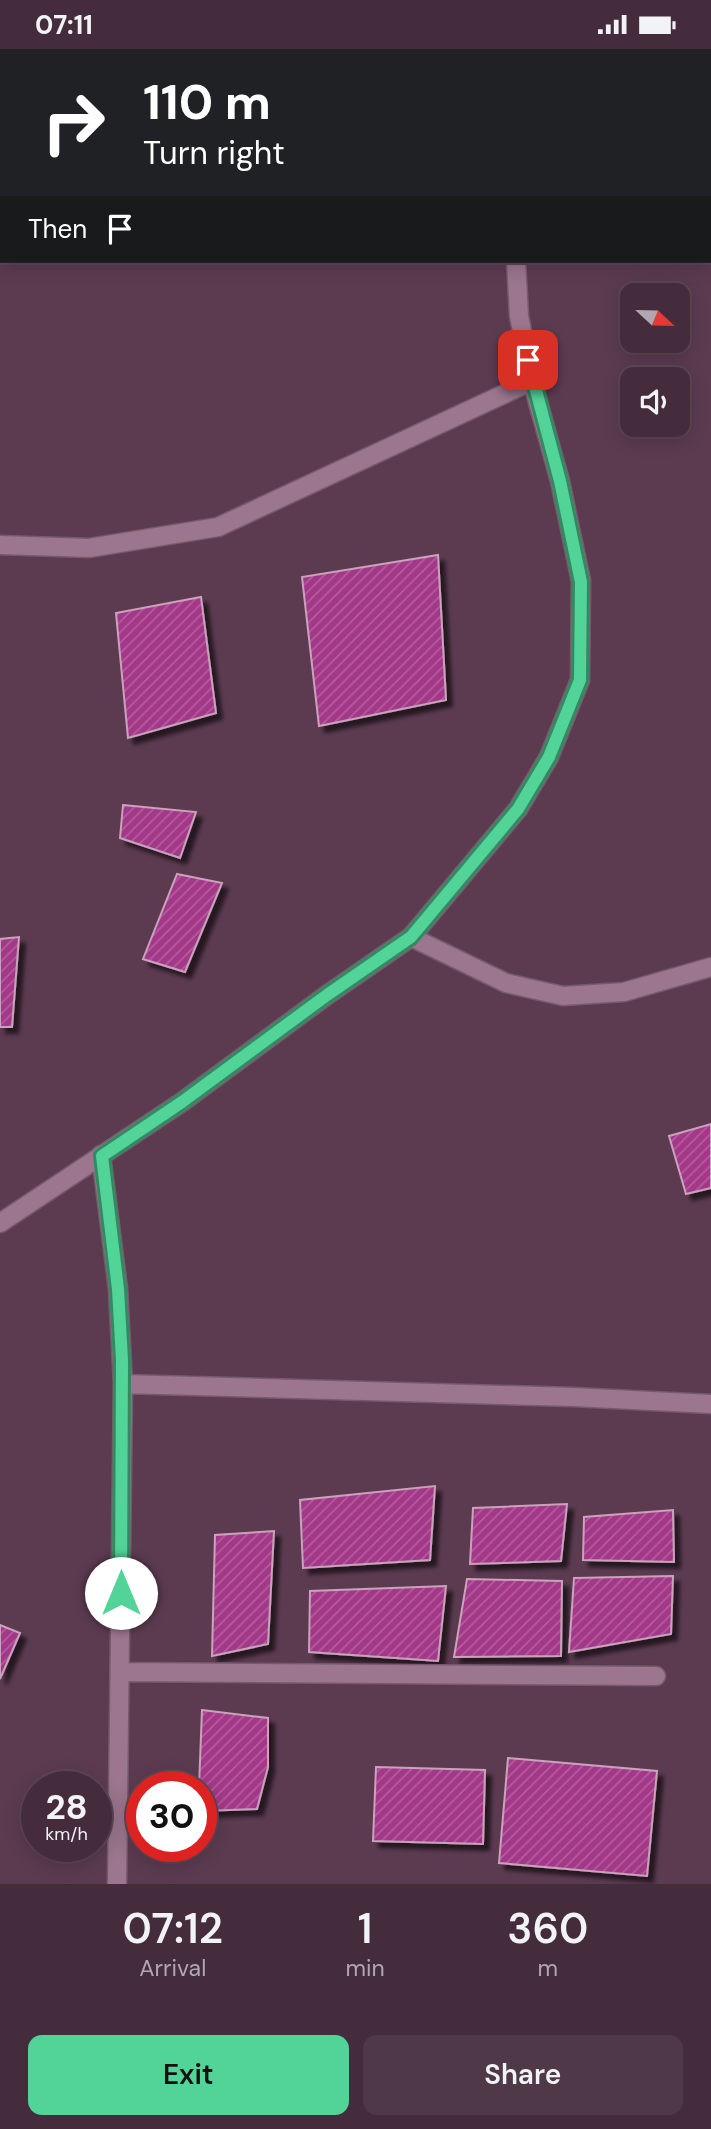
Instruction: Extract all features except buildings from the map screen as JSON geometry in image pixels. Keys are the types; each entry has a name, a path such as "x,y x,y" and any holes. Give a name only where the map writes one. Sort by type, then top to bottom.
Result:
{"street":[{"path":"0,1223 182,1102 411,937 518,809 549,757 580,680 581,582 560,481 532,381 519,316 516,263"},
{"path":"0,545 89,548 218,527 532,381"},
{"path":"411,937 506,983 563,996 624,992 711,967"},
{"path":"102,1156 118,1289 123,1384 117,1884"},
{"path":"123,1384 573,1397 711,1405"},
{"path":"120,1672 656,1676"}],"route":[{"path":"121,1593 122,1360 118,1289 102,1156 182,1102 411,937 518,809 549,757 580,680 581,582 560,481 528,360"}]}
